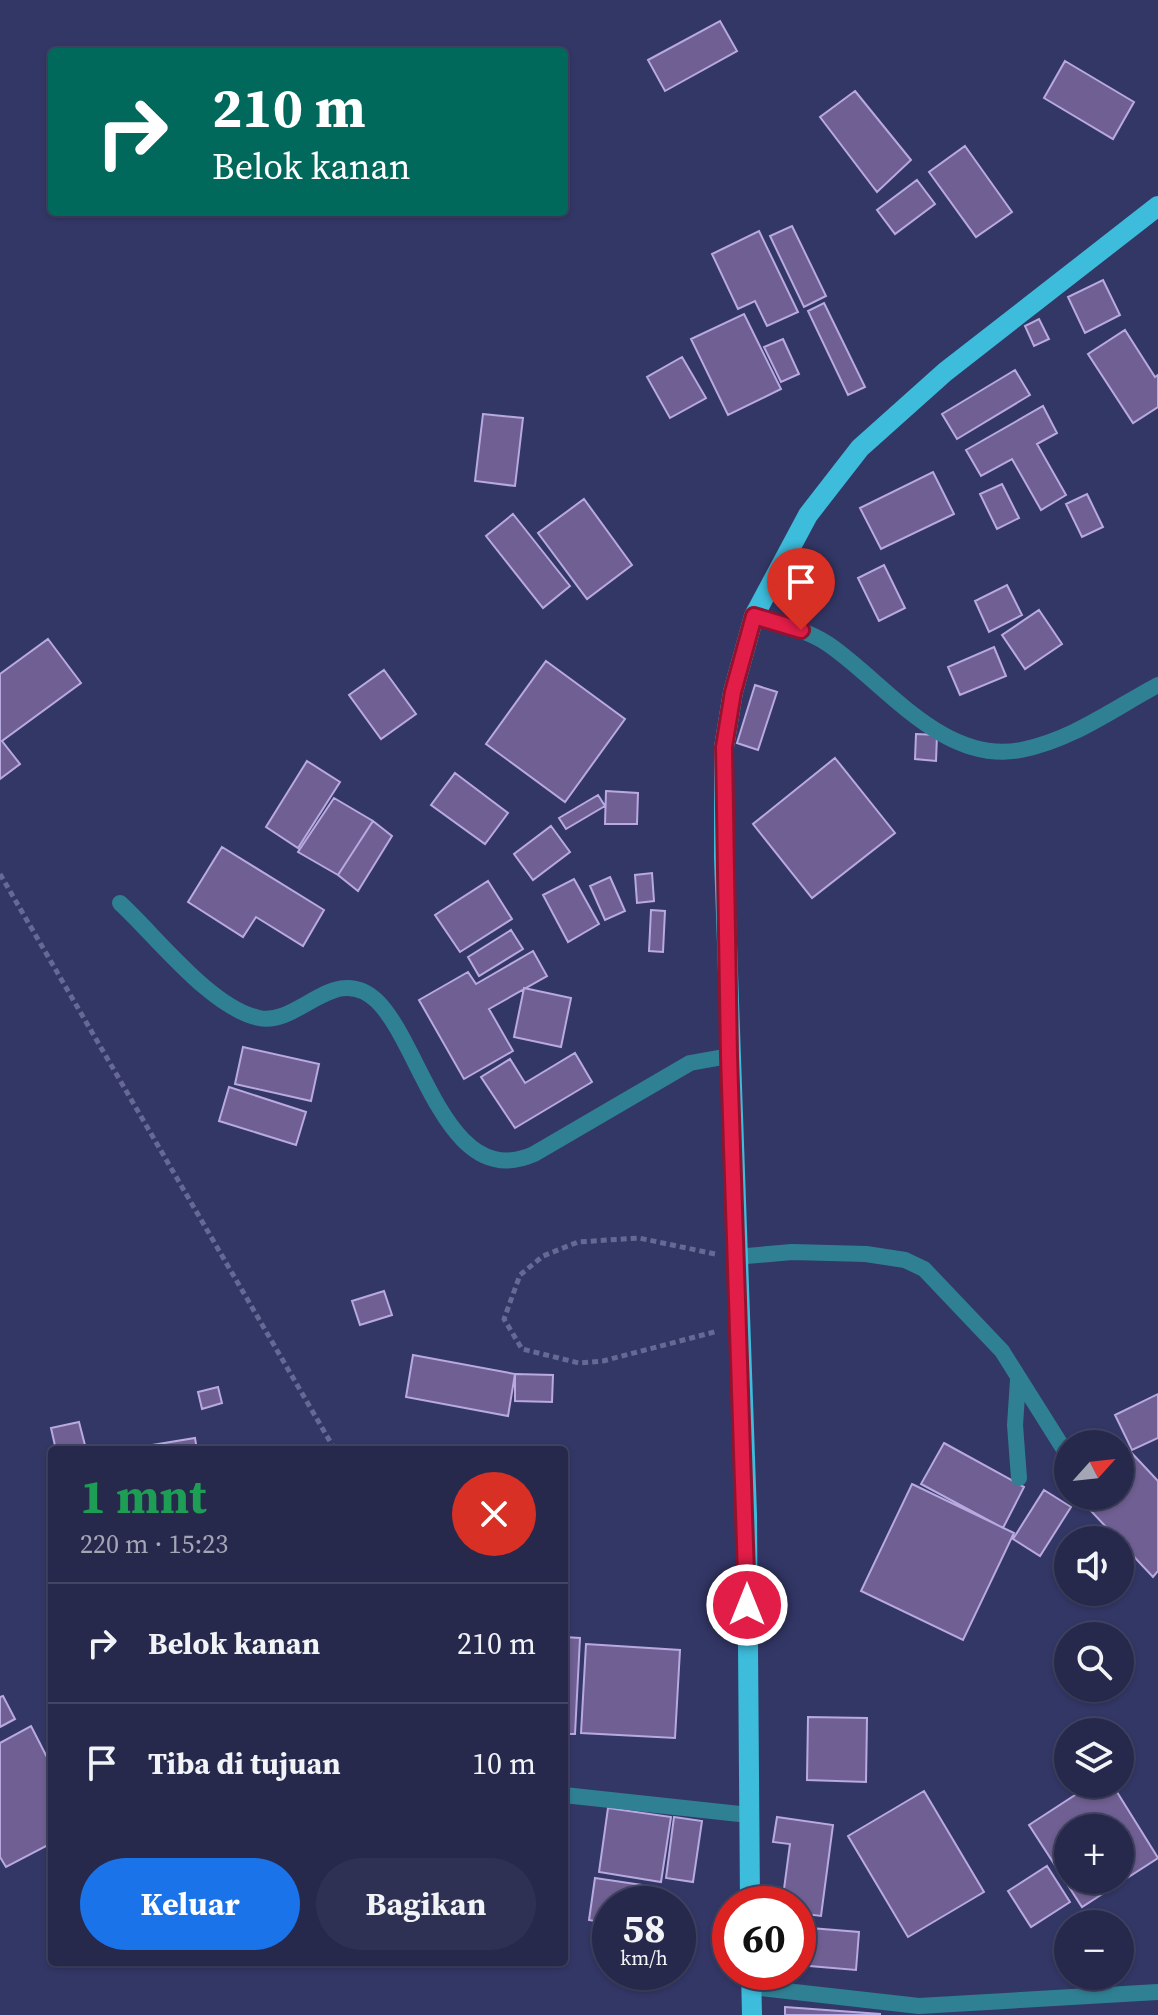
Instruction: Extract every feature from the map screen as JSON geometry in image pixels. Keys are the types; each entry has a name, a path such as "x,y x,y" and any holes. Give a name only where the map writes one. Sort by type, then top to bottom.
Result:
{"main road":[{"path":"750,1886 747,1515 735,1257 724,747 733,692 754,616 808,515 860,448 945,372 1158,206"},
{"path":"751,1990 752,2015"}],"street":[{"path":"754,616 801,630 828,644 887,694 940,731 965,744 990,750 1017,751 1045,744 1079,730 1158,685"},
{"path":"120,903 213,995 247,1014 272,1019 283,1016 321,993 339,989 351,988 373,997 388,1017 422,1079 465,1141 493,1161 517,1162 690,1063 729,1056"},
{"path":"735,1257 838,1253 892,1257 914,1264 932,1275 992,1339 1054,1434"},
{"path":"1018,1380 1015,1425 1019,1478"},
{"path":"568,1795 749,1815"},
{"path":"816,1990 919,2006 1158,1992"}],"path":[{"path":"0,874 333,1446"},
{"path":"735,1257 686,1251 639,1238 578,1242 543,1256 520,1275 504,1319 522,1349 579,1363 603,1361 738,1326"}],"building":[{"path":"720,21 737,51 665,91 648,60"},
{"path":"1065,61 1134,102 1113,139 1044,98"},
{"path":"855,91 911,160 877,192 820,117"},
{"path":"965,146 1012,212 976,237 929,172"},
{"path":"917,180 935,204 895,234 877,210"},
{"path":"792,226 826,296 804,307 770,236"},
{"path":"759,231 798,312 767,326 755,301 738,309 712,254"},
{"path":"1103,280 1120,315 1085,333 1068,297"},
{"path":"824,303 865,387 848,395 808,311"},
{"path":"744,314 781,389 728,415 691,339"},
{"path":"1039,319 1049,339 1034,346 1025,326"},
{"path":"1125,330 1155,377 1158,375 1158,407 1133,423 1088,354"},
{"path":"783,339 799,374 781,382 764,347"},
{"path":"682,357 706,398 670,418 647,377"},
{"path":"1015,370 1030,395 957,439 942,414"},
{"path":"1043,406 1057,433 1037,444 1066,495 1041,510 1012,459 981,476 966,450"},
{"path":"483,414 523,418 515,486 475,481"},
{"path":"933,472 954,514 881,549 860,508"},
{"path":"1002,484 1019,518 997,529 980,494"},
{"path":"1087,494 1103,527 1082,537 1066,504"},
{"path":"584,499 632,565 587,599 538,533"},
{"path":"513,514 570,586 543,608 486,536"},
{"path":"884,565 905,608 879,621 858,578"},
{"path":"1007,585 1022,615 989,632 975,601"},
{"path":"1039,610 1062,644 1025,669 1002,635"},
{"path":"48,639 81,683 2,741 20,764 0,779 0,674"},
{"path":"994,647 1006,676 960,695 948,667"},
{"path":"546,661 625,719 565,802 486,744"},
{"path":"384,670 416,714 381,739 349,695"},
{"path":"755,685 777,692 758,750 737,743"},
{"path":"916,734 937,735 936,761 915,759"},
{"path":"835,758 895,833 812,898 753,824"},
{"path":"307,761 340,782 298,848 266,827"},
{"path":"455,773 508,813 485,844 431,805"},
{"path":"606,791 638,793 637,824 605,824"},
{"path":"598,795 605,806 566,829 559,818"},
{"path":"334,798 373,821 338,875 298,852"},
{"path":"373,821 392,836 358,891 338,875"},
{"path":"551,826 570,852 533,880 514,854"},
{"path":"222,847 324,910 303,946 256,917 243,937 188,902"},
{"path":"652,873 654,901 637,903 635,875"},
{"path":"610,877 625,911 605,920 590,886"},
{"path":"574,879 599,924 568,942 543,895"},
{"path":"488,881 512,919 460,952 435,915"},
{"path":"651,910 665,911 663,952 649,951"},
{"path":"511,930 523,949 479,976 468,957"},
{"path":"533,951 547,976 489,1009 513,1051 464,1079 419,1000 468,972 476,984"},
{"path":"524,988 571,998 561,1047 514,1037"},
{"path":"243,1047 319,1064 311,1101 235,1084"},
{"path":"575,1053 592,1082 515,1128 481,1077 510,1059 525,1083"},
{"path":"229,1087 306,1112 296,1145 219,1121"},
{"path":"384,1291 392,1315 360,1325 352,1301"},
{"path":"413,1355 515,1374 508,1416 406,1397"},
{"path":"515,1374 553,1375 552,1402 515,1401"},
{"path":"218,1387 222,1403 202,1409 198,1392"},
{"path":"1158,1394 1158,1438 1134,1449 1134,1430 1122,1430 1115,1415"},
{"path":"79,1422 85,1446 55,1446 51,1428"},
{"path":"195,1438 196,1446 146,1446"},
{"path":"944,1443 1024,1487 1003,1528 921,1484"},
{"path":"1134,1455 1158,1481 1158,1571 1153,1577 1134,1557 1134,1526 1105,1526 1090,1510 1134,1510"},
{"path":"912,1484 1014,1533 963,1640 861,1591"},
{"path":"1044,1490 1054,1496 1054,1510 1069,1510 1059,1526 1054,1526 1054,1534 1040,1556 1013,1539"},
{"path":"568,1637 580,1638 575,1734 568,1734"},
{"path":"586,1644 680,1650 675,1738 581,1733"},
{"path":"3,1696 15,1719 0,1727 0,1697"},
{"path":"808,1717 867,1718 866,1782 807,1780"},
{"path":"31,1726 48,1759 48,1845 6,1867 0,1857 0,1743"},
{"path":"924,1791 984,1892 908,1937 848,1836"},
{"path":"1070,1798 1121,1798 1131,1814 1054,1814 1054,1864 1029,1825"},
{"path":"608,1808 671,1817 661,1882 599,1872"},
{"path":"674,1817 702,1821 693,1882 666,1878"},
{"path":"777,1817 833,1825 821,1916 816,1915 816,1886 784,1886 790,1844 773,1842"},
{"path":"1134,1819 1158,1858 1134,1873"},
{"path":"1047,1866 1054,1877 1054,1894 1065,1894 1070,1902 1031,1927 1008,1891"},
{"path":"595,1878 649,1886 594,1886"},
{"path":"1074,1894 1102,1894 1082,1907"},
{"path":"816,1928 859,1932 856,1970 816,1967"},
{"path":"785,2007 880,2014 880,2015 785,2015"}],"route":[{"path":"747,1605 747,1515 729,1056 724,747 733,692 754,616 801,630"}]}
